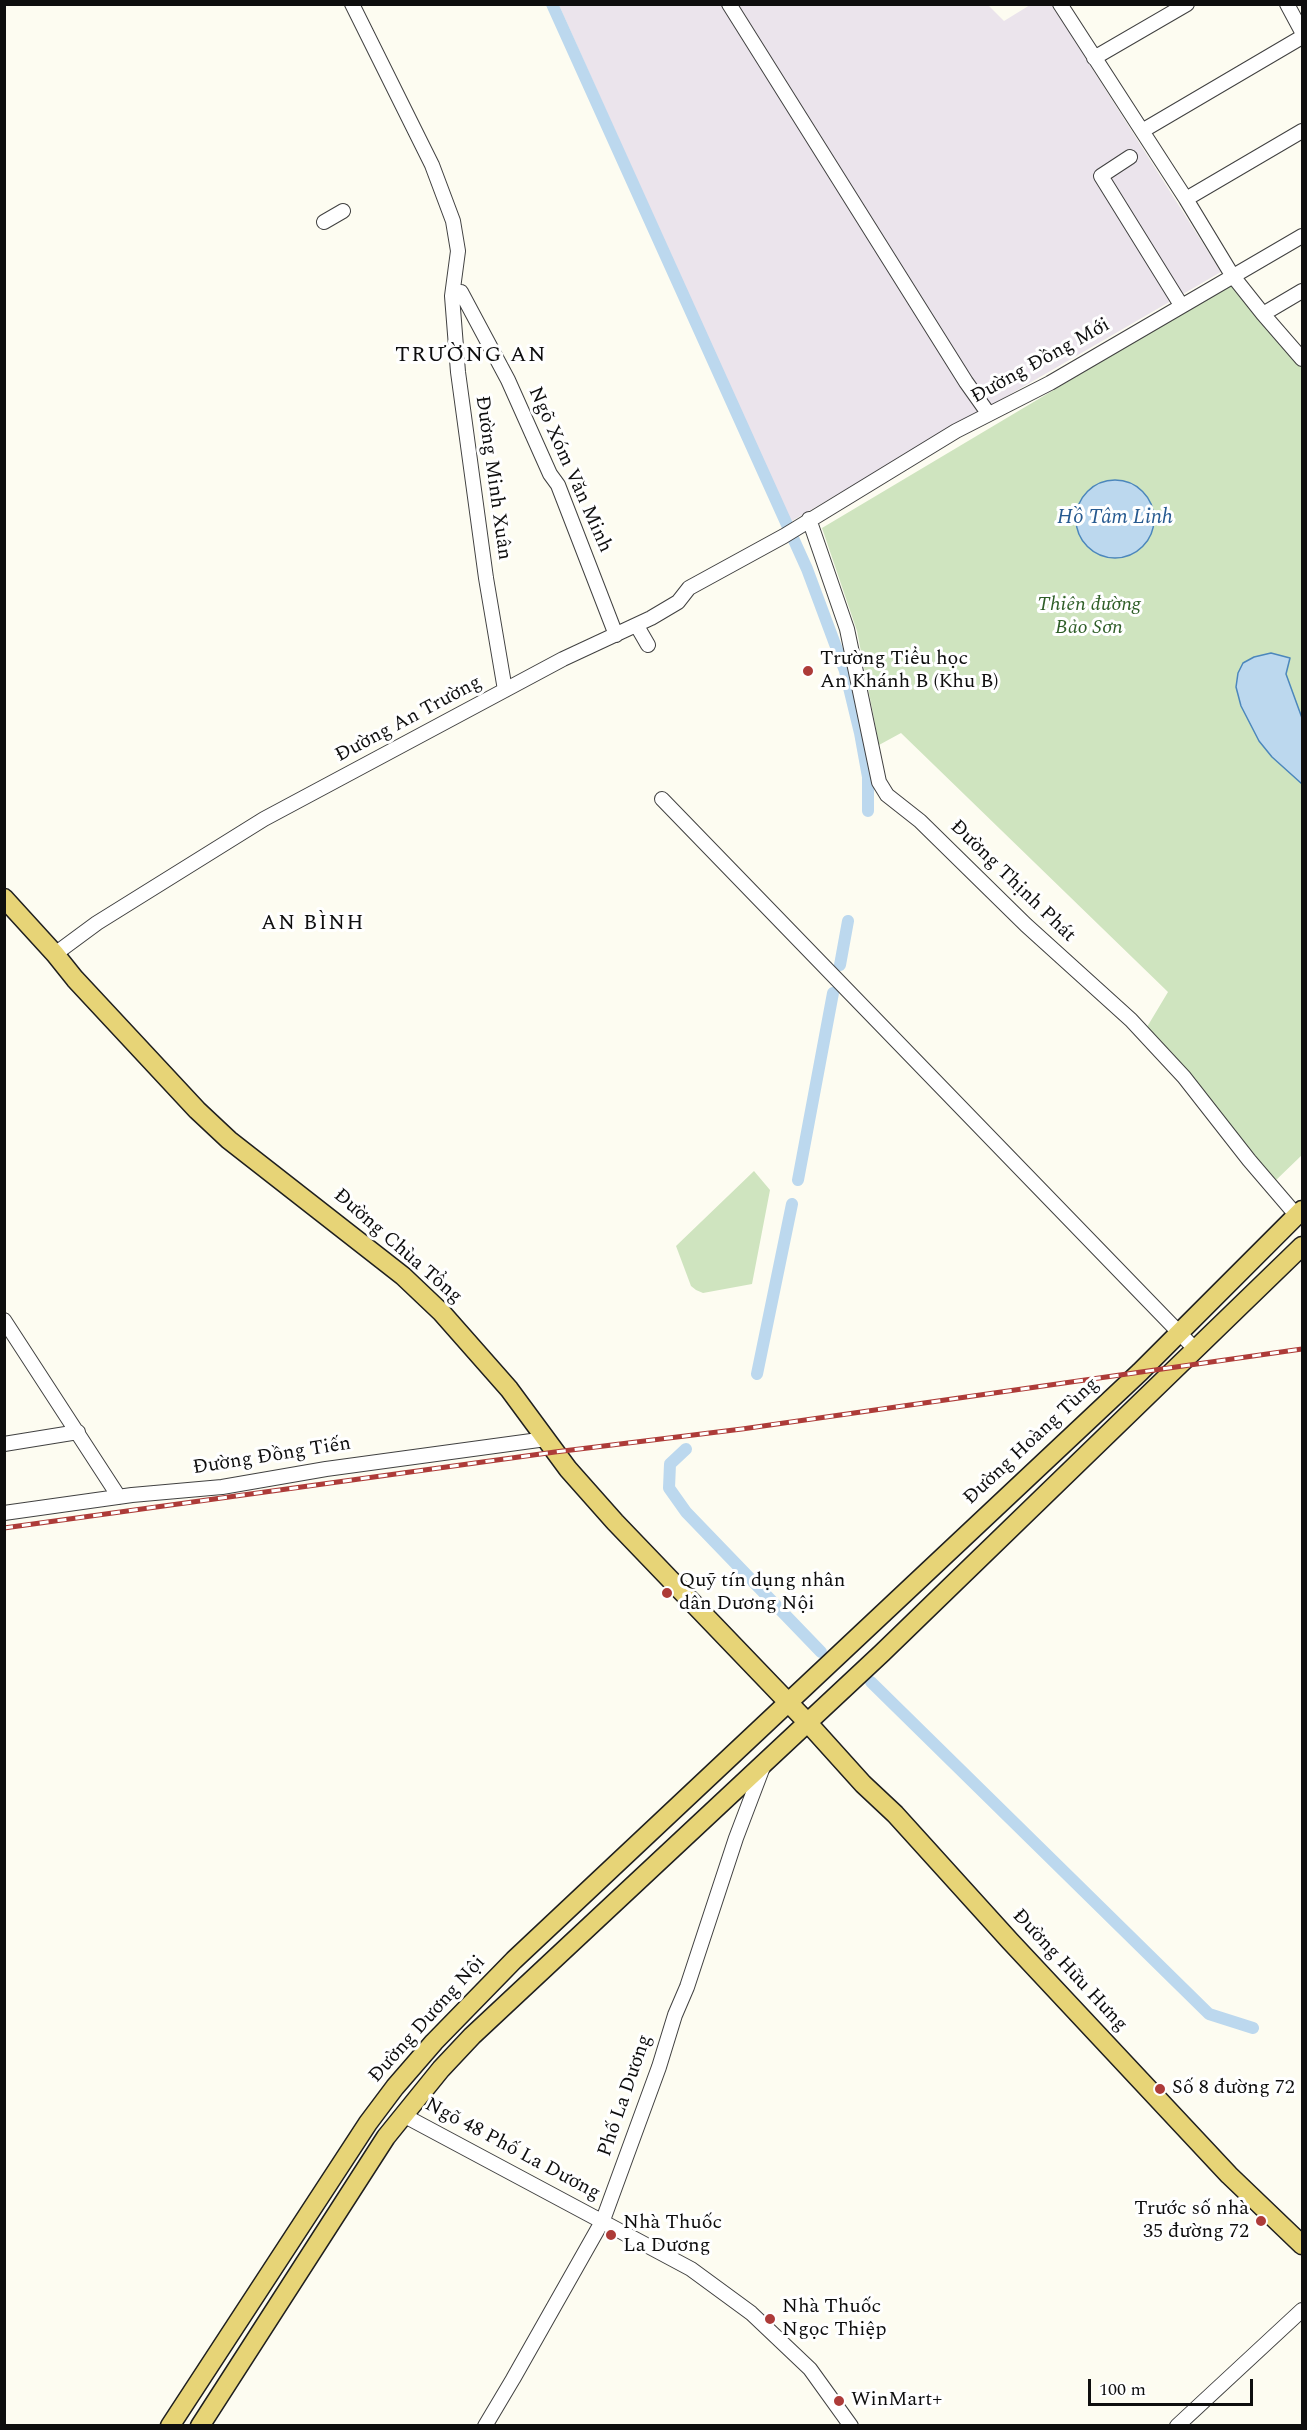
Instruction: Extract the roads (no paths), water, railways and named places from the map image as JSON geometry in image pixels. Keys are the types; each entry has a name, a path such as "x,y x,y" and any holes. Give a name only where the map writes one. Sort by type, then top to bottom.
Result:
{"main road":[{"name":"Đường Chùa Tổng","path":"4,898 55,954 75,980 196,1110 229,1140 403,1276 442,1313 509,1389 568,1469 615,1522 788,1702"},
{"name":"Đường Hoàng Tùng","path":"788,1702 1140,1372 1300,1213"},
{"path":"200,2426 386,2137 472,2036 808,1723 1302,1246"},
{"name":"Đường Hữu Hưng","path":"788,1702 1222,2167 1302,2245"},
{"name":"Đường Dương Nội","path":"170,2426 382,2103 434,2042 514,1960 788,1702"},
{"path":"382,2103 403,2115"}],"street":[{"name":"Đường Minh Xuân","path":"352,4 432,165 453,221 458,251 452,296 458,372 486,578 505,690"},
{"path":"729,4 966,382 988,413"},
{"path":"1060,4 1186,199 1232,275 1302,358"},
{"path":"1094,58 1187,4"},
{"path":"1287,4 1302,32"},
{"path":"1142,131 1302,37"},
{"path":"1186,199 1302,131"},
{"path":"1130,157 1101,176 1181,305"},
{"path":"326,221 344,211"},
{"name":"Đường Đồng Mới","path":"799,526 988,413 1050,383 1302,236"},
{"name":"Ngõ Xóm Văn Minh","path":"462,291 508,380 550,474 558,485 616,635"},
{"path":"1263,314 1302,291"},
{"name":"Đường An Trường","path":"55,954 94,925 264,819 563,659 637,626 678,602 689,588 799,526"},
{"name":"Đường Thịnh Phát","path":"799,526 847,629 862,738 879,782 887,795 920,821 1026,925 1131,1020 1184,1077 1249,1160 1300,1213"},
{"path":"637,626 648,645"},
{"path":"662,798 1195,1349"},
{"path":"4,1320 120,1497"},
{"path":"4,1444 78,1432"},
{"name":"Đường Đồng Tiến","path":"4,1514 120,1497 222,1487 326,1469 546,1439"},
{"name":"Phố La Dương","path":"485,2426 603,2220 659,2067 736,1838 765,1761"},
{"name":"Ngõ 48 Phố La Dương","path":"403,2115 691,2269 751,2313 810,2369 850,2426"},
{"path":"1177,2426 1302,2310"}],"water":[{"name":"Hồ Tâm Linh","path":"1115,480 1130,483 1142,492 1151,504 1154,519 1151,534 1142,546 1130,555 1115,558 1100,555 1088,546 1079,534 1076,519 1079,504 1088,492 1100,483"},
{"path":"1271,653 1290,658 1286,674 1302,718 1302,784 1272,757 1259,741 1241,706 1236,687 1238,673 1243,663 1254,657"}],"waterway":[{"path":"552,4 807,569 845,671 868,777 868,811"},
{"path":"840,965 848,921"},
{"path":"798,1180 833,993"},
{"path":"757,1374 792,1204"},
{"path":"686,1449 670,1464 669,1488 686,1512 821,1652"},
{"path":"871,1682 1209,2014 1253,2028"}],"railway":[{"path":"4,1528 555,1452 742,1429 1302,1349"}],"place":[{"name":"Trường Tiểu học An Khánh B (Khu B)","path":"808,671"},
{"name":"Quỹ tín dụng nhân dân Dương Nội","path":"667,1593"},
{"name":"Số 8 đường 72","path":"1160,2089"},
{"name":"Trước số nhà 35 đường 72","path":"1261,2221"},
{"name":"Nhà Thuốc La Dương","path":"611,2235"},
{"name":"Nhà Thuốc Ngọc Thiệp","path":"770,2319"},
{"name":"WinMart+","path":"839,2401"}],"district":[{"name":"TRƯỜNG AN","path":"471,357"},
{"name":"AN BÌNH","path":"313,925"}],"park label":[{"name":"Thiên đường Bảo Sơn","path":"1089,618"}]}
